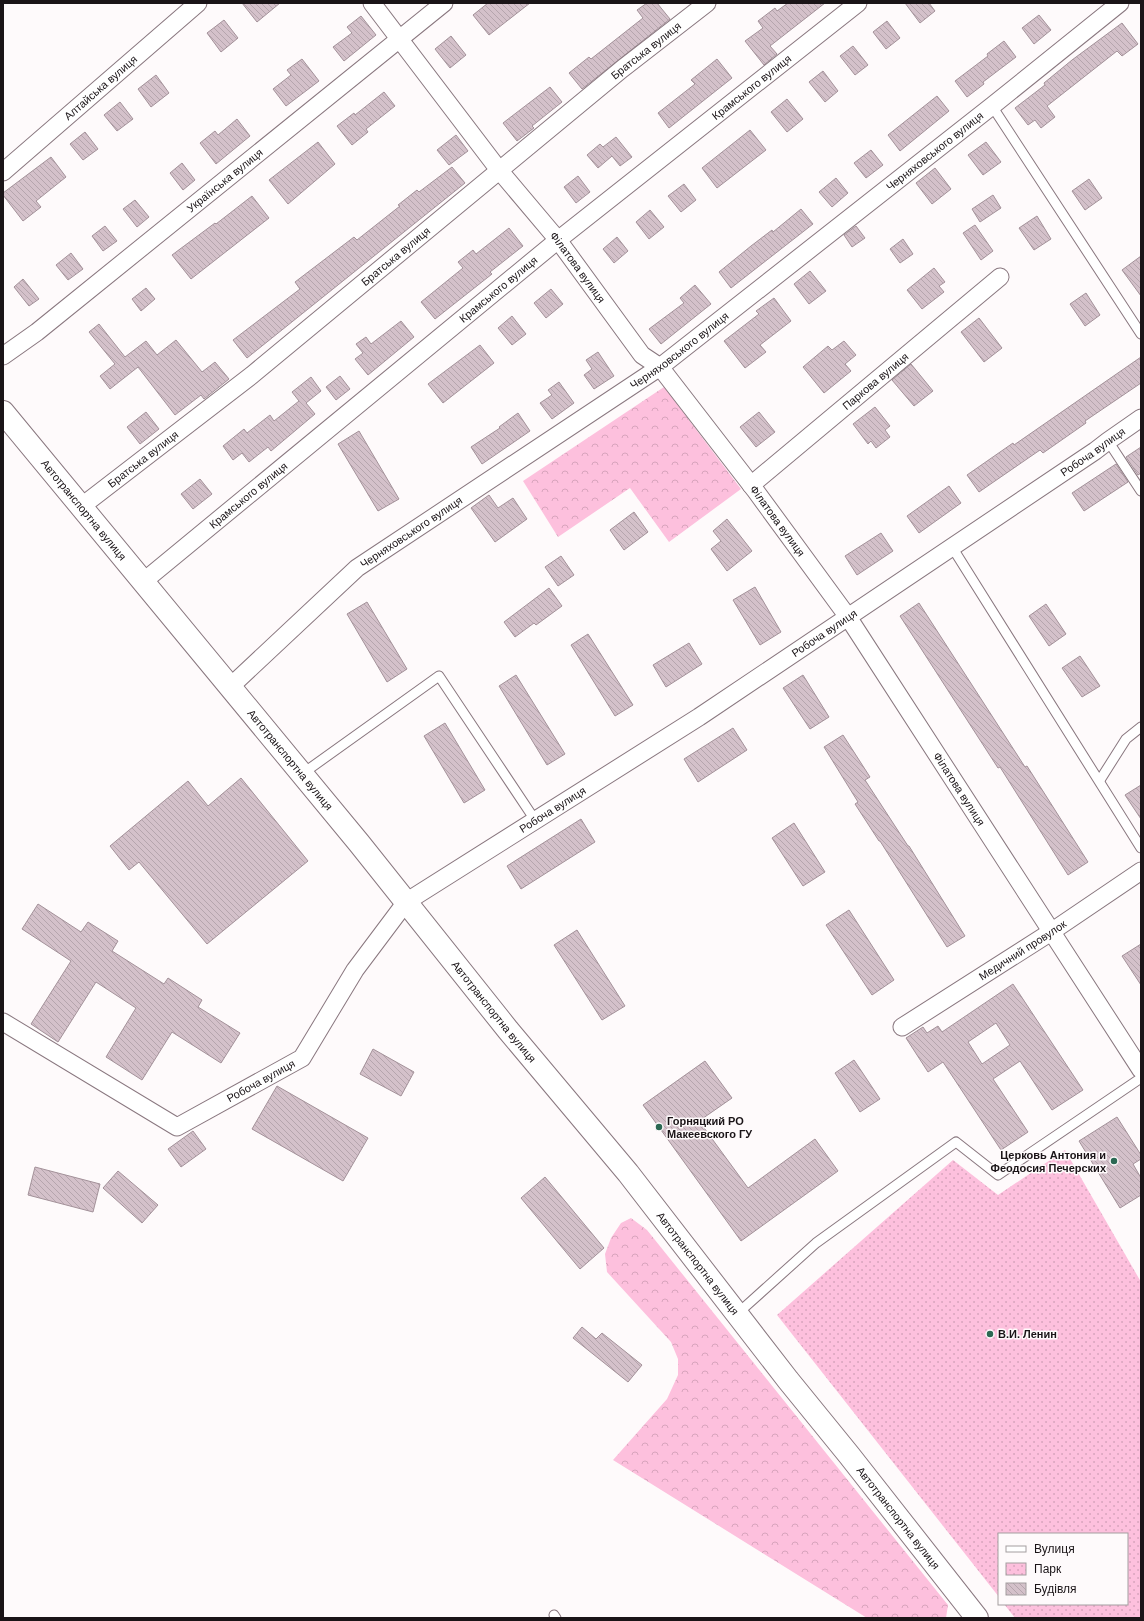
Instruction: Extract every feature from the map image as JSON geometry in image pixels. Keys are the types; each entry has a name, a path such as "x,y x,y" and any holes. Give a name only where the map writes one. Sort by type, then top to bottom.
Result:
{"main road":[{"name":"Автотранспортна вулиця","path":"3,412 302,774 508,1030 628,1172 737,1314 977,1618"}],"street":[{"name":"Алтайська вулиця","path":"3,172 198,3"},
{"name":"Філатова вулиця","path":"372,3 499,170 558,240 642,355 660,367 751,485 848,617 1141,1070"},
{"name":"Українська вулиця","path":"3,356 36,332 444,3"},
{"name":"Братська вулиця","path":"82,506 252,375 622,69 707,3"},
{"name":"Крамського вулиця","path":"144,581 558,240 858,3"},
{"name":"Черняховського вулиця","path":"230,687 358,568 660,367 992,106 1120,3"},
{"name":"Паркова вулиця","path":"751,485 1000,277"},
{"name":"Робоча вулиця","path":"3,1022 176,1127 302,1058 355,970 406,902 699,716 1096,451 1141,418"},
{"name":"Медичний провулок","path":"902,1027 1051,932 1141,870"}],"lane":[{"path":"992,106 1141,334"},
{"path":"1108,441 1141,491"},
{"path":"952,547 1100,780 1141,848"},
{"path":"302,774 439,676 535,820"},
{"path":"1100,780 1126,739 1141,728"},
{"path":"737,1314 816,1243 956,1142 998,1175 1141,1078"}],"green space":[{"path":"664,387 741,489 669,542 630,488 558,537 523,481"},
{"path":"1065,1150 1141,1282 1141,1618 1015,1618 1005,1605 1128,1605 1128,1533 998,1533 998,1596 777,1315 953,1160 998,1195"},
{"path":"631,1218 647,1230 948,1605 946,1618 867,1618 613,1460 667,1399 678,1375 678,1359 671,1342 607,1272 605,1254 611,1238 621,1223"}],"building":[{"path":"242,3 280,3 257,22"},
{"path":"488,3 530,3 489,35 473,15"},
{"path":"647,3 657,3 670,19 582,89 569,73 589,57 591,59 643,18 637,10"},
{"path":"788,3 825,3 770,46 777,54 764,65 745,41 763,28 758,21 775,8 777,11"},
{"path":"905,3 929,3 935,11 920,23"},
{"path":"1039,15 1051,30 1034,44 1022,28"},
{"path":"361,16 376,35 344,61 333,47 352,33 347,27"},
{"path":"224,20 238,38 221,52 207,33"},
{"path":"887,21 900,38 886,49 873,32"},
{"path":"1122,23 1138,44 1122,56 1117,51 1047,106 1055,117 1041,128 1035,120 1028,125 1015,108 1045,85 1044,83 1072,60"},
{"path":"451,36 466,55 450,68 435,49"},
{"path":"1004,41 1016,57 983,82 984,84 967,97 955,81 988,56 987,54"},
{"path":"853,46 868,65 855,75 840,56"},
{"path":"302,59 319,81 286,106 273,89 291,75 287,70"},
{"path":"717,59 732,78 669,128 658,113 695,84 691,80"},
{"path":"823,71 838,91 825,102 809,82"},
{"path":"156,75 169,93 151,107 138,89"},
{"path":"550,87 562,102 532,126 534,128 517,141 503,123"},
{"path":"384,92 395,106 366,129 368,132 352,145 337,126 354,113 355,115"},
{"path":"937,96 949,111 900,151 888,135"},
{"path":"787,99 803,119 787,132 771,112"},
{"path":"120,102 133,119 117,131 104,115"},
{"path":"237,119 250,136 216,164 200,143 215,131 218,135"},
{"path":"750,130 766,150 717,188 702,168"},
{"path":"85,132 98,149 83,160 70,144"},
{"path":"456,135 468,151 449,165 437,150"},
{"path":"616,137 632,157 620,166 612,156 598,168 587,155 600,144 603,147"},
{"path":"318,142 335,164 288,204 269,180"},
{"path":"986,142 1001,162 983,175 968,155"},
{"path":"871,150 883,165 866,178 854,163"},
{"path":"51,157 66,177 36,201 41,207 23,221 3,193"},
{"path":"182,163 195,180 183,190 170,173"},
{"path":"452,167 465,183 247,358 233,340 300,289 295,282 354,237 357,240 400,206 398,205 417,190 419,192"},
{"path":"935,168 951,189 932,204 916,183"},
{"path":"578,176 590,192 576,203 564,187"},
{"path":"836,178 848,193 832,207 819,192"},
{"path":"1089,179 1102,198 1085,210 1072,191"},
{"path":"684,184 696,200 681,212 668,196"},
{"path":"993,195 1001,208 980,222 972,209"},
{"path":"252,196 269,218 191,279 172,255"},
{"path":"135,200 149,217 137,227 123,209"},
{"path":"801,209 813,224 731,288 719,272"},
{"path":"650,210 664,227 649,239 636,222"},
{"path":"1037,216 1051,239 1034,250 1019,228"},
{"path":"975,225 993,251 981,260 963,233"},
{"path":"105,226 117,241 103,251 92,236"},
{"path":"856,226 865,238 852,247 844,235"},
{"path":"509,228 523,246 490,272 492,274 435,319 421,302 463,268 458,262 473,250 476,254"},
{"path":"617,237 628,251 614,263 603,249"},
{"path":"903,239 913,254 900,263 890,249"},
{"path":"71,253 83,269 68,280 56,265"},
{"path":"1141,256 1141,296 1122,270"},
{"path":"934,268 945,282 939,286 944,292 922,309 907,290"},
{"path":"810,271 826,291 809,304 794,284"},
{"path":"23,279 39,299 29,306 14,287"},
{"path":"695,285 711,304 661,344 649,329 684,303 680,298"},
{"path":"146,288 155,299 141,311 132,299"},
{"path":"551,289 563,304 546,318 534,303"},
{"path":"1086,293 1100,315 1085,326 1070,304"},
{"path":"774,298 791,321 760,345 766,352 745,368 724,341 759,314 756,311"},
{"path":"512,316 526,334 512,345 498,328"},
{"path":"979,318 1002,348 984,362 961,332"},
{"path":"401,321 414,337 368,375 355,359 363,353 356,344 366,337 371,344"},
{"path":"99,324 125,357 146,341 157,355 176,340 202,372 215,362 229,379 204,399 201,395 175,415 138,367 110,389 100,376 115,364 89,332"},
{"path":"844,341 856,355 845,364 851,371 824,393 803,367 828,346 832,350"},
{"path":"480,345 494,363 443,403 428,384"},
{"path":"598,352 614,376 594,389 584,375 592,369 586,360"},
{"path":"1141,357 1141,383 1085,421 1086,423 1043,453 1040,450 979,492 967,475 1013,443 1014,445"},
{"path":"911,364 933,391 914,406 892,380"},
{"path":"340,376 350,389 336,400 326,387"},
{"path":"311,377 321,391 306,403 315,414 271,451 268,447 249,462 242,453 233,460 223,446 244,429 247,433 270,415 274,421 299,401 292,392"},
{"path":"559,382 574,403 552,419 540,403 552,395 548,390"},
{"path":"875,407 890,426 885,430 890,437 876,448 871,441 868,444 853,424"},
{"path":"146,412 159,429 140,444 127,427"},
{"path":"759,412 775,432 756,447 740,427"},
{"path":"518,413 530,431 482,464 471,447 500,428 499,427"},
{"path":"359,431 399,499 378,511 338,444"},
{"path":"1141,447 1141,473 1138,475 1126,457"},
{"path":"1116,464 1128,482 1084,511 1072,493"},
{"path":"200,479 212,494 193,509 181,494"},
{"path":"949,486 961,503 919,533 907,516"},
{"path":"489,495 498,508 513,498 527,519 495,542 471,508"},
{"path":"634,512 648,532 624,550 610,530"},
{"path":"727,519 752,551 727,571 711,549 721,541 713,531"},
{"path":"881,533 893,551 857,575 845,556"},
{"path":"561,556 574,575 558,586 545,567"},
{"path":"755,587 781,632 760,645 733,600"},
{"path":"549,588 562,606 536,625 534,623 515,637 504,622"},
{"path":"367,602 407,669 387,682 347,614"},
{"path":"919,603 1025,767 1027,766 1088,862 1068,875 1000,767 998,768 900,616"},
{"path":"1046,604 1066,634 1049,646 1029,616"},
{"path":"588,634 633,705 615,716 571,645"},
{"path":"689,643 702,664 666,687 653,665"},
{"path":"1080,656 1100,686 1082,697 1062,668"},
{"path":"516,675 565,754 547,765 499,686"},
{"path":"803,675 829,717 810,729 783,688"},
{"path":"445,723 485,790 464,803 424,736"},
{"path":"733,728 747,750 698,782 684,759"},
{"path":"843,735 870,777 865,780 909,846 965,936 947,947 855,804 858,802 824,747"},
{"path":"241,778 308,861 207,944 139,862 129,870 110,846 188,781 208,806"},
{"path":"1141,785 1141,819 1125,795"},
{"path":"581,819 595,842 521,889 507,866"},
{"path":"794,823 825,872 803,886 772,838"},
{"path":"38,904 81,932 88,922 118,941 112,951 164,984 168,978 202,1000 198,1007 240,1033 221,1063 172,1032 142,1080 106,1057 136,1008 96,982 58,1042 31,1024 71,961 22,929"},
{"path":"849,910 894,980 872,995 826,925"},
{"path":"577,930 625,1006 602,1020 554,945"},
{"path":"1141,944 1141,985 1122,956"},
{"path":"1013,984 1083,1090 1052,1110 1020,1061 993,1079 1028,1132 1001,1150 943,1062 928,1072 906,1038 923,1027 927,1033 938,1026 942,1032","holes":["996,1023 1010,1045 982,1064 968,1042"]},
{"path":"373,1049 414,1072 401,1096 360,1074"},
{"path":"854,1060 880,1099 860,1112 835,1073"},
{"path":"705,1061 732,1098 699,1121 748,1188 815,1139 838,1171 741,1241 643,1105"},
{"path":"277,1086 368,1138 343,1181 252,1129"},
{"name":"Церковь Антония и Феодосия Печерских","path":"1117,1117 1141,1155 1141,1159 1133,1164 1141,1178 1141,1195 1120,1208 1079,1141"},
{"path":"193,1131 206,1149 181,1167 168,1149"},
{"path":"35,1167 100,1184 93,1212 28,1195"},
{"path":"118,1171 158,1205 142,1223 103,1188"},
{"path":"545,1177 604,1248 580,1269 521,1198"},
{"path":"582,1327 596,1339 602,1333 642,1365 628,1382 573,1338"}],"place":[{"name":"Горняцкий РО Макеевского ГУ","path":"659,1127"},
{"name":"Церковь Антония и Феодосия Печерских","path":"1114,1161"},
{"name":"В.И. Ленин","path":"990,1334"}]}
